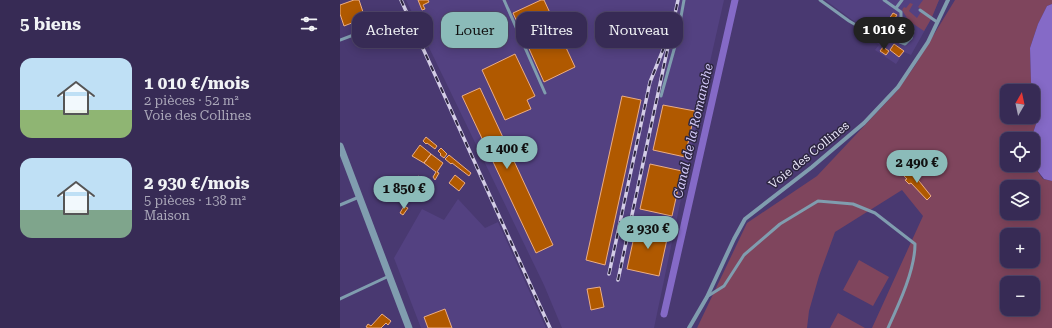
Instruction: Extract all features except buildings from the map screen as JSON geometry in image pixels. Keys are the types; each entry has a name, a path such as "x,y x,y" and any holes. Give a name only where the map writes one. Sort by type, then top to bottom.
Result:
{"street":[{"name":"Voie des Collines","path":"689,328 707,297 745,219 812,167 864,123 898,87 928,42 948,0"},
{"path":"340,146 360,197 387,278 409,328"}],"lane":[{"path":"504,0 545,93"},
{"path":"661,96 677,39 684,0"},
{"path":"820,0 849,21 875,36 885,36 892,32 901,21 901,12 884,0"},
{"path":"896,8 902,0"},
{"path":"920,10 937,22"},
{"path":"889,34 905,44 911,38 914,31 901,19"},
{"path":"340,40 352,35"},
{"path":"340,205 360,197"},
{"path":"707,297 724,286 744,255 780,224 818,202 853,204 875,213 915,244 915,252 907,284 888,328"},
{"path":"340,299 387,278"}],"shaded area":[{"path":"406,0 724,0 654,328 562,328 544,285 429,48 433,48 433,12 412,12"},
{"path":"825,0 939,0 930,21 911,55 904,52 896,64 875,50 879,45 862,27"},
{"path":"923,0 939,0 932,17 918,7"},
{"path":"955,0 1052,0 1052,4 1047,6 1038,24 1030,48 1031,84 1000,84 1000,124 1036,124 1033,132 1000,132 1000,172 1038,172 1043,179 1052,181 1052,328 872,328 923,216 902,190 835,232 819,276 809,311 807,328 697,328 747,223 817,176 897,91 914,67"},
{"path":"910,3 913,4 909,11 917,18 921,12 931,19 924,31 909,21 902,10"},
{"path":"1052,4 1052,181 1044,179 1038,172 1040,172 1040,132 1033,132 1036,124 1040,124 1040,84 1031,84 1030,48 1038,24 1047,6"},
{"path":"903,24 909,32 905,39 902,40 898,36 898,33"},
{"path":"458,199 485,228 498,222 546,328 421,328 394,258 422,209 444,220"},
{"path":"859,260 889,277 873,306 843,290"},
{"path":"838,313 865,328 830,328"}],"waterway":[{"name":"Canal de la Romanche","path":"664,314 735,0"}],"railway":[{"path":"401,0 550,328"},
{"path":"618,280 678,0"},
{"path":"609,274 650,82 664,48"}]}
